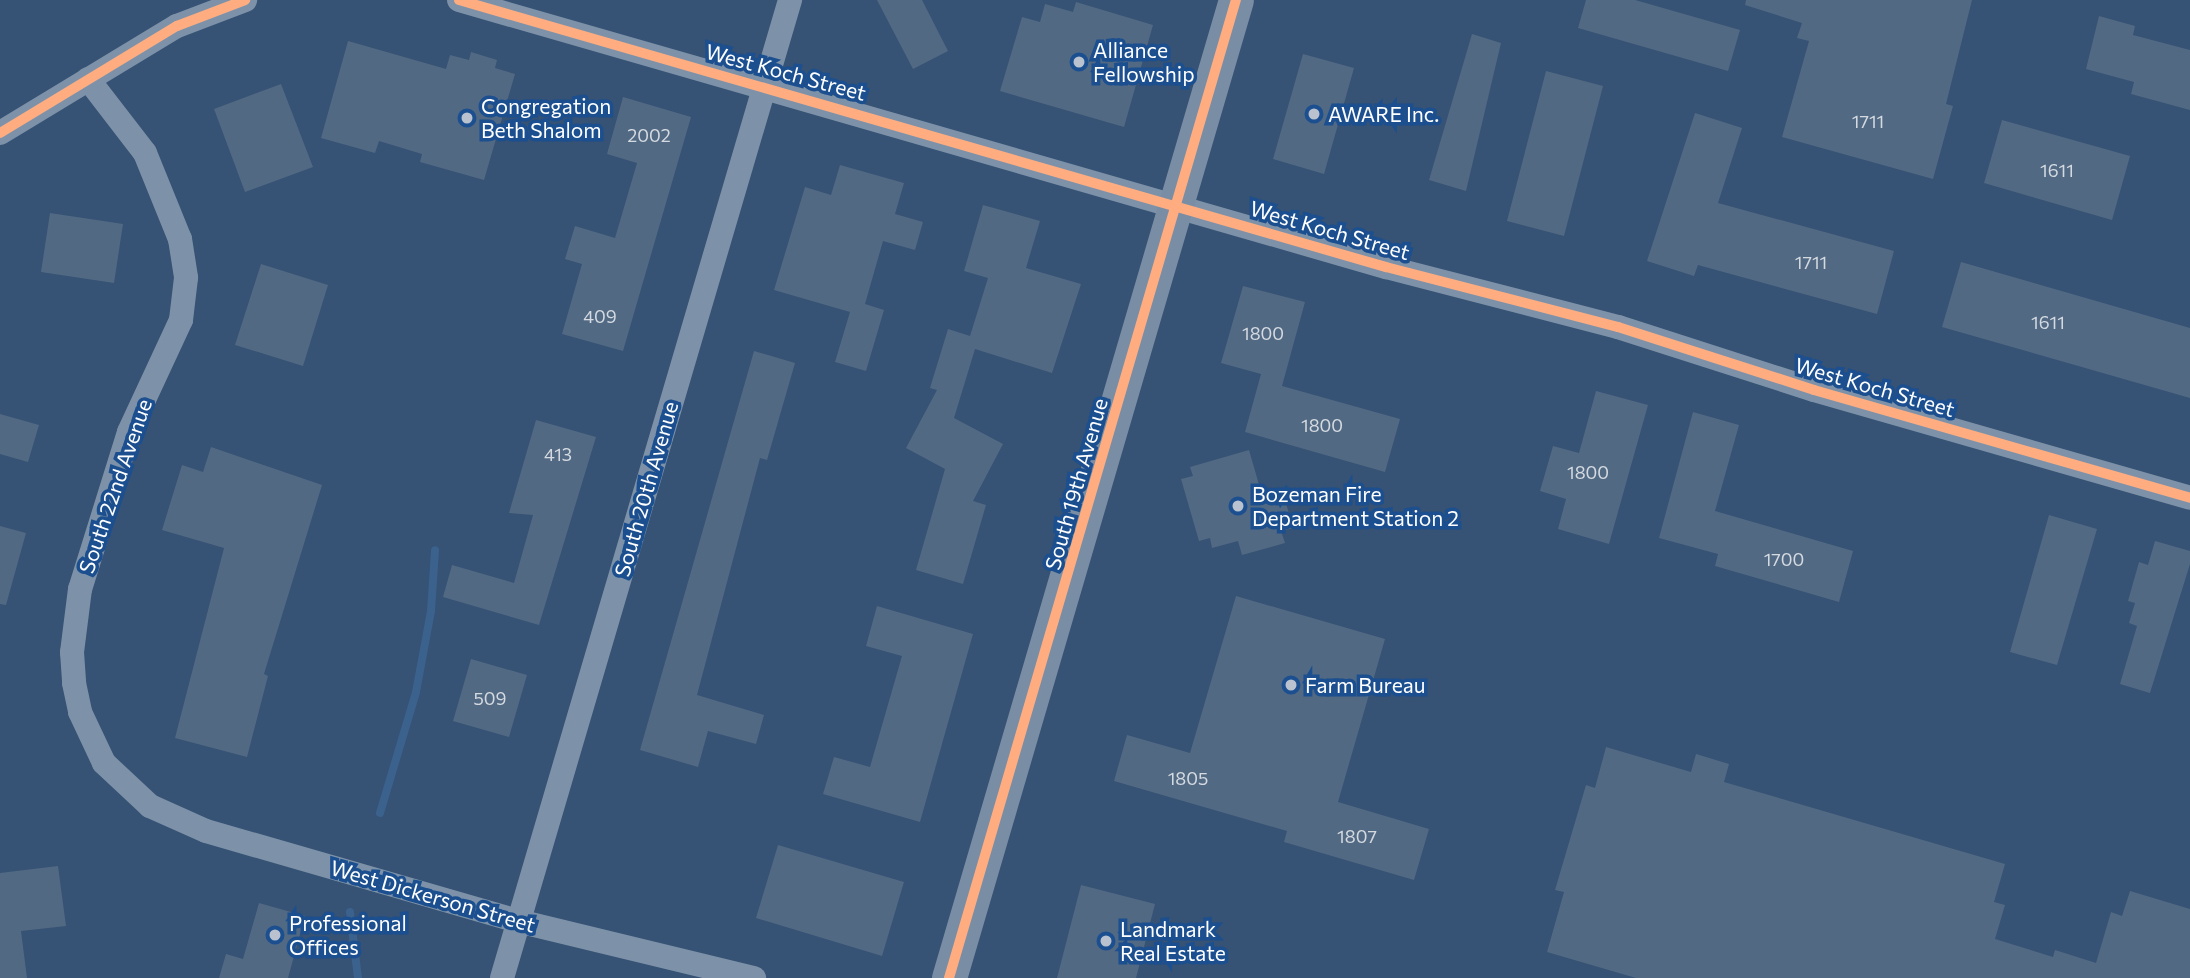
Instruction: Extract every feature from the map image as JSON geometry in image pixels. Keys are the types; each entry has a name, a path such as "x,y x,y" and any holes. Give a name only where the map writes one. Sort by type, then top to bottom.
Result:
{"main road":[{"name":"South 19th Avenue","path":"949,978 1178,207 1236,0"}],"street":[{"path":"0,133 177,26 245,0"},
{"name":"West Koch Street","path":"459,0 765,85 1178,207 1618,327 1814,390 2190,498"},
{"name":"South 20th Avenue","path":"502,978 790,0"},
{"name":"South 22nd Avenue","path":"88,79 145,153 180,239 186,278 181,320 129,432 87,560 72,652 80,712 104,763 124,786"},
{"name":"West Dickerson Street","path":"124,786 173,819 206,831 518,920 754,978"}],"building":[{"path":"877,0 922,0 948,51 913,69"},
{"path":"1586,0 1635,0 1740,30 1728,71 1578,28"},
{"path":"1746,0 1972,0 1946,104 1953,106 1933,179 1782,137 1809,41 1797,38 1802,23 1745,5"},
{"path":"1076,2 1153,25 1124,127 1000,91 1022,17 1040,22 1045,4 1073,12"},
{"path":"2099,16 2135,26 2133,35 2190,50 2190,110 2131,94 2134,82 2086,69"},
{"path":"1472,34 1501,43 1466,191 1429,180"},
{"path":"348,41 446,69 450,55 469,60 471,52 497,60 495,68 515,74 484,180 420,162 422,154 379,141 375,153 321,138"},
{"name":"AWARE Inc.","path":"1303,54 1354,68 1324,174 1273,159"},
{"path":"1546,71 1603,86 1564,236 1507,221"},
{"path":"281,84 313,167 245,192 214,109"},
{"path":"623,97 691,117 623,351 562,334 582,264 565,259 575,226 615,238 637,163 607,154"},
{"path":"1695,113 1742,128 1718,203 1894,251 1877,314 1698,265 1694,276 1647,261"},
{"path":"2002,120 2130,156 2112,220 1984,183"},
{"path":"840,165 904,183 895,214 923,222 915,250 883,241 865,304 884,310 866,371 835,362 850,312 774,290 805,187 831,195"},
{"path":"983,205 1040,221 1026,268 1081,284 1052,373 975,349 954,418 1003,444 973,501 986,505 963,584 916,570 945,469 906,448 937,390 930,388 948,329 970,336 988,278 964,271"},
{"path":"50,213 123,224 114,283 41,272"},
{"path":"1961,262 2190,328 2190,398 1942,327"},
{"path":"261,264 328,285 303,366 235,345"},
{"path":"1243,286 1305,302 1282,386 1400,419 1385,472 1245,432 1261,374 1221,363"},
{"path":"754,351 795,363 767,460 760,458 697,695 764,715 756,744 708,731 698,767 640,750"},
{"path":"1596,391 1648,405 1609,544 1558,529 1566,499 1540,491 1553,446 1579,453"},
{"path":"1693,412 1739,425 1715,511 1853,551 1839,602 1715,566 1718,554 1659,538"},
{"path":"0,414 39,425 28,462 0,454"},
{"path":"536,420 596,437 539,625 443,597 452,565 514,583 533,515 509,513"},
{"path":"211,447 322,485 264,674 268,676 247,757 175,738 224,548 162,530 182,465 203,472"},
{"name":"Bozeman Fire Department Station 2","path":"1249,450 1264,502 1284,496 1293,528 1281,531 1285,543 1242,555 1238,541 1212,548 1210,538 1199,541 1181,479 1193,476 1190,467"},
{"path":"2049,515 2097,529 2057,665 2010,652"},
{"path":"0,526 26,533 6,605 0,604"},
{"path":"2155,541 2190,551 2190,564 2150,693 2120,684 2137,626 2129,623 2135,603 2128,601 2139,562 2148,565"},
{"path":"1236,596 1385,639 1338,802 1429,829 1414,880 1284,842 1287,831 1114,781 1127,735 1190,753"},
{"path":"877,606 973,634 920,822 823,794 834,757 870,767 902,656 866,646"},
{"path":"471,659 527,675 509,737 453,721"},
{"path":"1606,747 1691,772 1696,754 1729,764 1724,782 2005,864 1994,902 2005,905 1995,939 2053,957 2055,950 2096,963 2111,912 2122,916 2130,891 2190,909 2190,978 1636,978 1547,952 1564,892 1555,890 1586,785 1595,788"},
{"path":"778,845 904,882 882,956 756,918"},
{"path":"58,866 66,926 21,931 27,978 0,978 0,873"},
{"name":"Landmark Real Estate","path":"1081,885 1155,904 1136,978 1057,978"},
{"name":"Professional Offices","path":"259,903 305,916 288,978 219,978 226,954 243,959"}],"waterway":[{"path":"380,813 416,692 431,611 435,550"},
{"path":"350,912 358,978"}],"cycle path":[{"path":"0,133 177,26 245,0"},
{"path":"459,0 1386,267 1618,327 1814,390 2190,498"},
{"path":"949,978 1236,0"}],"place":[{"name":"Alliance Fellowship","path":"1079,62"},
{"name":"AWARE Inc.","path":"1314,114"},
{"name":"Congregation Beth Shalom","path":"467,118"},
{"name":"Bozeman Fire Department Station 2","path":"1238,506"},
{"name":"Farm Bureau","path":"1291,685"},
{"name":"Professional Offices","path":"275,935"},
{"name":"Landmark Real Estate","path":"1106,941"}]}
